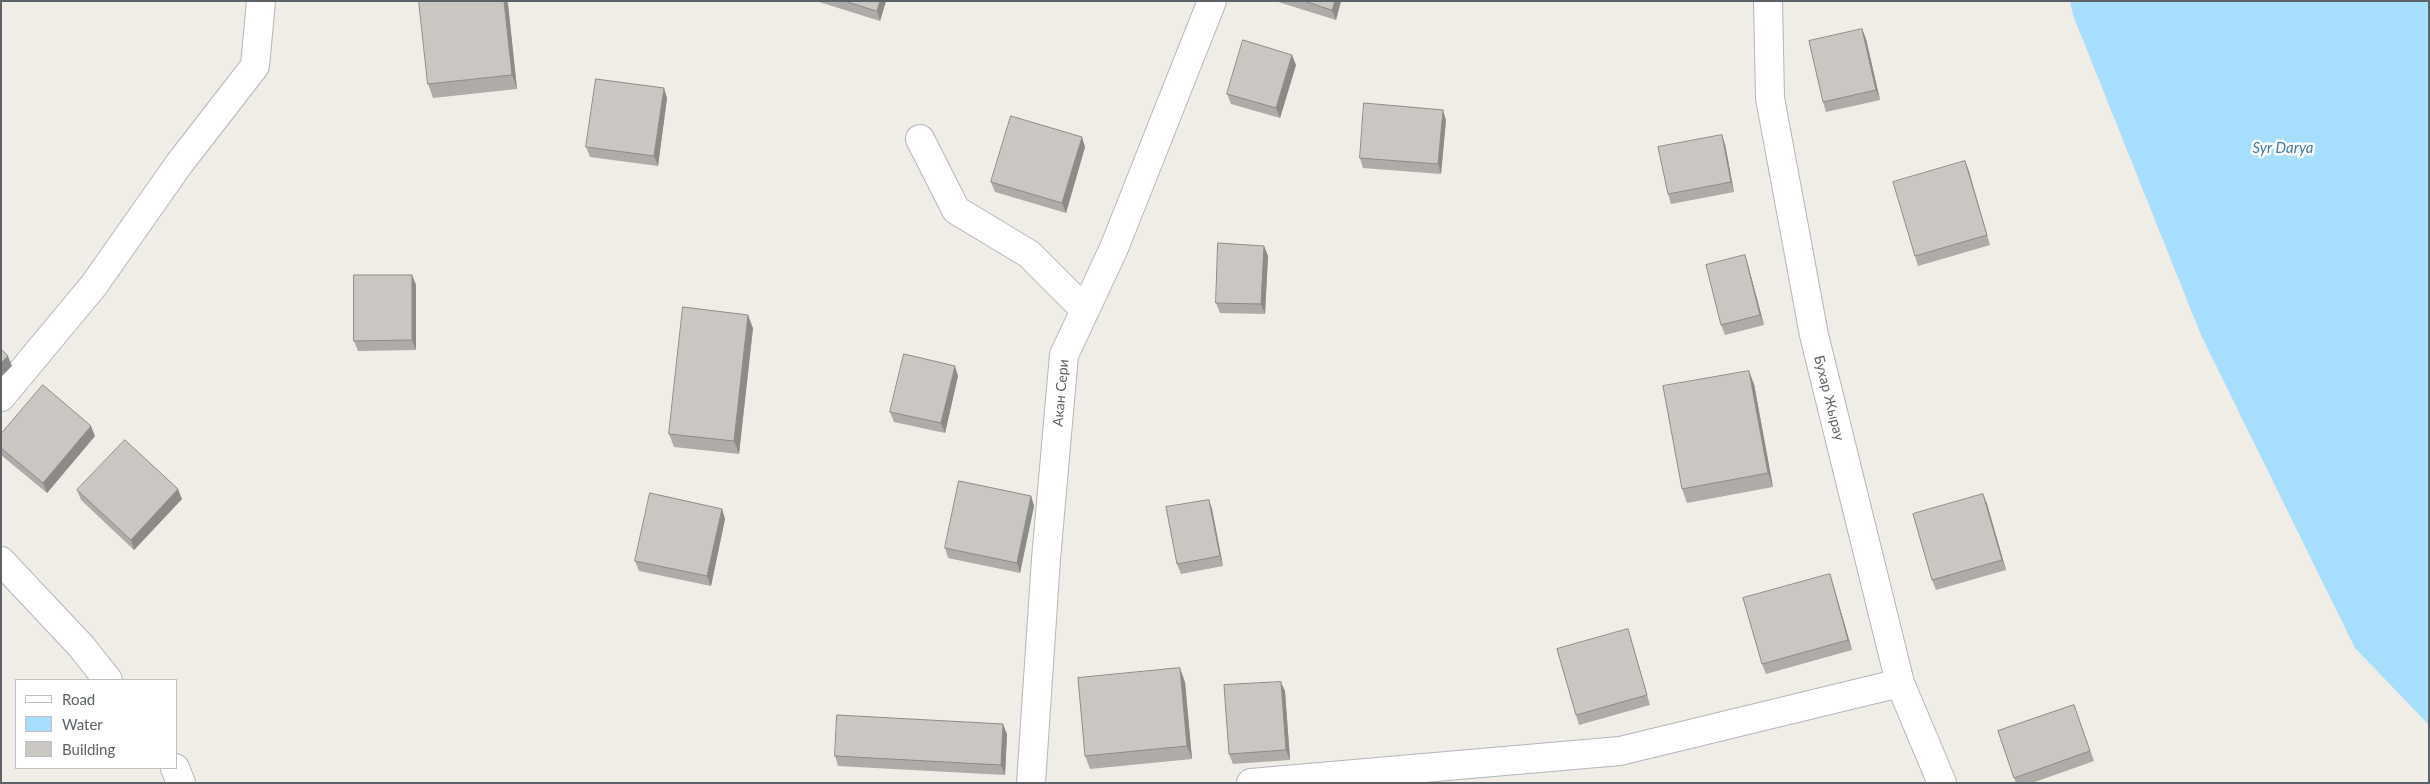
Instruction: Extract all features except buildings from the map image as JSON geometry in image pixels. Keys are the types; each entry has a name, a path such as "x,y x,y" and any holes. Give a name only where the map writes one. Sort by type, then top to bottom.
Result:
{"street":[{"path":"1,397 94,285 179,164 255,66 261,1"},
{"name":"Акан Сери","path":"1031,783 1046,560 1064,355 1114,248 1212,1"},
{"name":"Бухар Жырау","path":"1768,1 1770,98 1814,335 1900,683 1942,783"},
{"path":"920,138 956,210 1029,254 1086,310"},
{"path":"1,561 81,646 107,679"},
{"path":"1251,783 1620,751 1900,683"},
{"path":"175,769 181,783"}],"water":[{"name":"Syr Darya","path":"2070,1 2429,1 2429,725 2355,648 2201,335 2073,15"}]}
